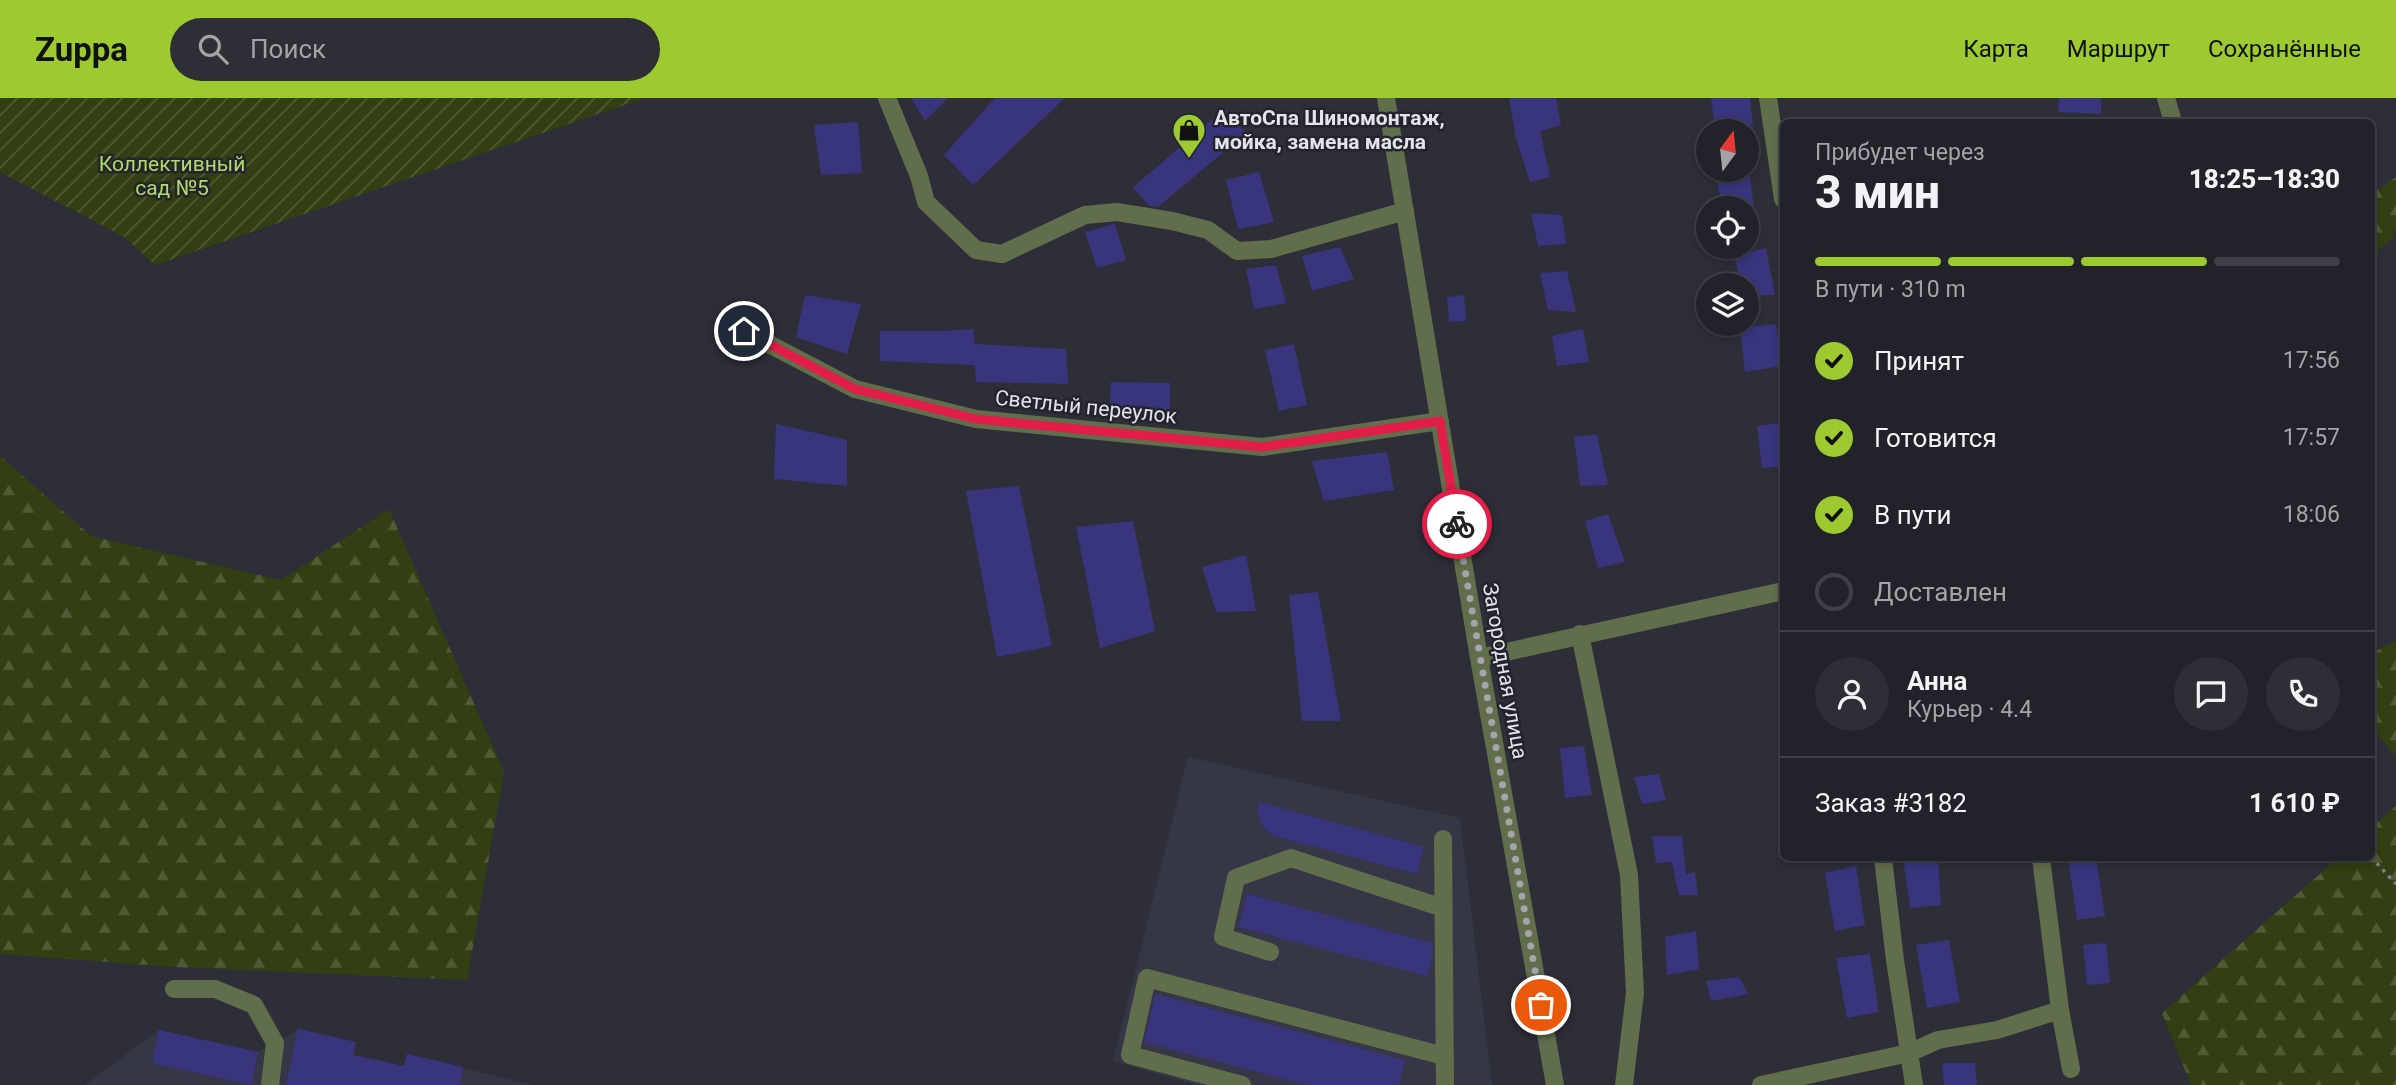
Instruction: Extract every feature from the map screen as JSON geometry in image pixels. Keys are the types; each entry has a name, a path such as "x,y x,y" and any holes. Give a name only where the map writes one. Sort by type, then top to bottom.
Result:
{"street":[{"path":"887,98 919,176 926,202 976,250 1002,254 1085,215 1117,212 1172,220 1208,230 1237,251 1271,249 1405,211"},
{"name":"Загородная улица","path":"1386,98 1479,658 1555,1085"},
{"path":"1768,98 1780,179"},
{"path":"2166,98 2172,119"},
{"name":"Светлый переулок","path":"744,331 855,389 976,419 1262,447 1440,421"},
{"path":"1479,658 1780,592"},
{"path":"1580,634 1629,875 1635,993 1624,1085"},
{"path":"1443,839 1445,1085"},
{"path":"1270,952 1223,937 1236,878 1291,858 1443,908"},
{"path":"1883,861 1914,1085"},
{"path":"2041,861 2060,1010 2071,1069"},
{"path":"1242,1085 1130,1055 1147,978 1444,1056"},
{"path":"174,989 215,989 254,1005 275,1043 270,1085"},
{"path":"1761,1085 1909,1053 1938,1040 1997,1030 2060,1010"}],"path":[{"path":"2375,861 2396,884"}],"shaded area":[{"path":"1188,757 1460,818 1492,1085 1196,1085 1113,1061"},
{"path":"299,1029 356,1042 354,1055 403,1066 407,1054 532,1085 85,1085 159,1030 258,1052"}],"green space":[{"name":"Коллективный сад №5","path":"0,98 645,98 155,265 124,237 0,172"},
{"path":"2396,177 2396,229 2392,239 2375,253 2375,192"},
{"path":"0,456 91,536 281,580 389,509 504,772 467,980 174,967 0,954"},
{"path":"2396,641 2396,757 2375,731 2375,651"},
{"path":"2396,806 2396,1085 2191,1085 2162,1013 2335,861 2375,861 2375,824"}],"building":[{"path":"911,98 948,98 925,121"},
{"path":"995,98 1065,98 973,185 944,155"},
{"path":"1509,98 1556,98 1561,125 1540,131 1550,177 1530,182 1516,138"},
{"path":"1711,98 1750,98 1752,119 1714,119"},
{"path":"2059,98 2101,98 2101,114 2058,112"},
{"name":"АвтоСпа Шиномонтаж, мойка, замена масла","path":"1225,109 1246,133 1158,207 1149,206 1133,187"},
{"path":"858,122 862,173 821,175 814,125"},
{"path":"1259,172 1274,222 1238,229 1226,180"},
{"path":"1717,182 1751,182 1752,196 1720,196"},
{"path":"1531,213 1562,215 1566,244 1538,246"},
{"path":"1115,224 1126,260 1097,268 1085,232"},
{"path":"1340,247 1354,279 1312,291 1302,256"},
{"path":"1766,248 1775,295 1759,296 1759,273 1738,273 1735,259 1759,259 1759,250"},
{"path":"1276,265 1286,303 1254,309 1246,269"},
{"path":"1567,271 1576,312 1548,310 1540,273"},
{"path":"805,295 861,304 847,354 796,337"},
{"path":"1464,295 1466,321 1449,322 1447,297"},
{"path":"1776,324 1780,366 1745,372 1741,336 1759,336 1759,326"},
{"path":"973,329 975,344 1066,349 1068,384 976,382 975,365 880,361 880,331"},
{"path":"1583,329 1589,362 1557,366 1552,336"},
{"path":"1294,344 1307,405 1279,411 1265,350"},
{"path":"1111,382 1170,383 1170,416 1109,413"},
{"path":"1780,423 1780,466 1762,468 1757,426"},
{"path":"776,424 847,440 847,486 774,479"},
{"path":"1597,435 1608,485 1580,486 1574,436"},
{"path":"1387,452 1394,490 1324,501 1312,461"},
{"path":"1019,486 1052,646 997,657 966,491"},
{"path":"1608,514 1625,562 1598,568 1585,521"},
{"path":"1133,521 1155,631 1100,648 1076,527"},
{"path":"1246,555 1256,611 1216,612 1202,567"},
{"path":"1318,592 1341,721 1302,721 1289,595"},
{"path":"1584,746 1592,795 1565,798 1560,748"},
{"path":"1659,774 1666,800 1642,804 1634,777"},
{"path":"1259,802 1424,847 1417,874 1274,836 1262,826 1258,812"},
{"path":"1652,836 1682,836 1686,874 1695,872 1698,895 1679,895 1672,862 1656,863"},
{"path":"1903,861 1938,861 1941,905 1910,908"},
{"path":"2068,861 2096,861 2105,916 2077,920"},
{"path":"1856,866 1865,925 1835,931 1825,873"},
{"path":"1247,894 1432,943 1433,954 1427,976 1238,927"},
{"path":"1696,931 1699,969 1667,975 1665,937"},
{"path":"1949,940 1960,1002 1927,1008 1916,945"},
{"path":"2106,943 2110,983 2087,985 2083,945"},
{"path":"1870,954 1879,1012 1847,1018 1836,958"},
{"path":"1739,977 1748,994 1711,1001 1706,981"},
{"path":"1155,994 1405,1060 1399,1085 1306,1085 1144,1042"},
{"path":"298,1029 356,1042 353,1055 404,1066 407,1054 463,1067 459,1085 286,1085"},
{"path":"159,1030 258,1052 251,1085 152,1063"},
{"path":"1942,1063 1975,1063 1977,1085 1944,1085"}],"way so far":[{"path":"1457,524 1541,1005"}],"place":[{"name":"АвтоСпа Шиномонтаж, мойка, замена масла","path":"1189,160"}],"route":[{"path":"744,331 855,389 976,419 1262,447 1440,421 1457,524"}]}
